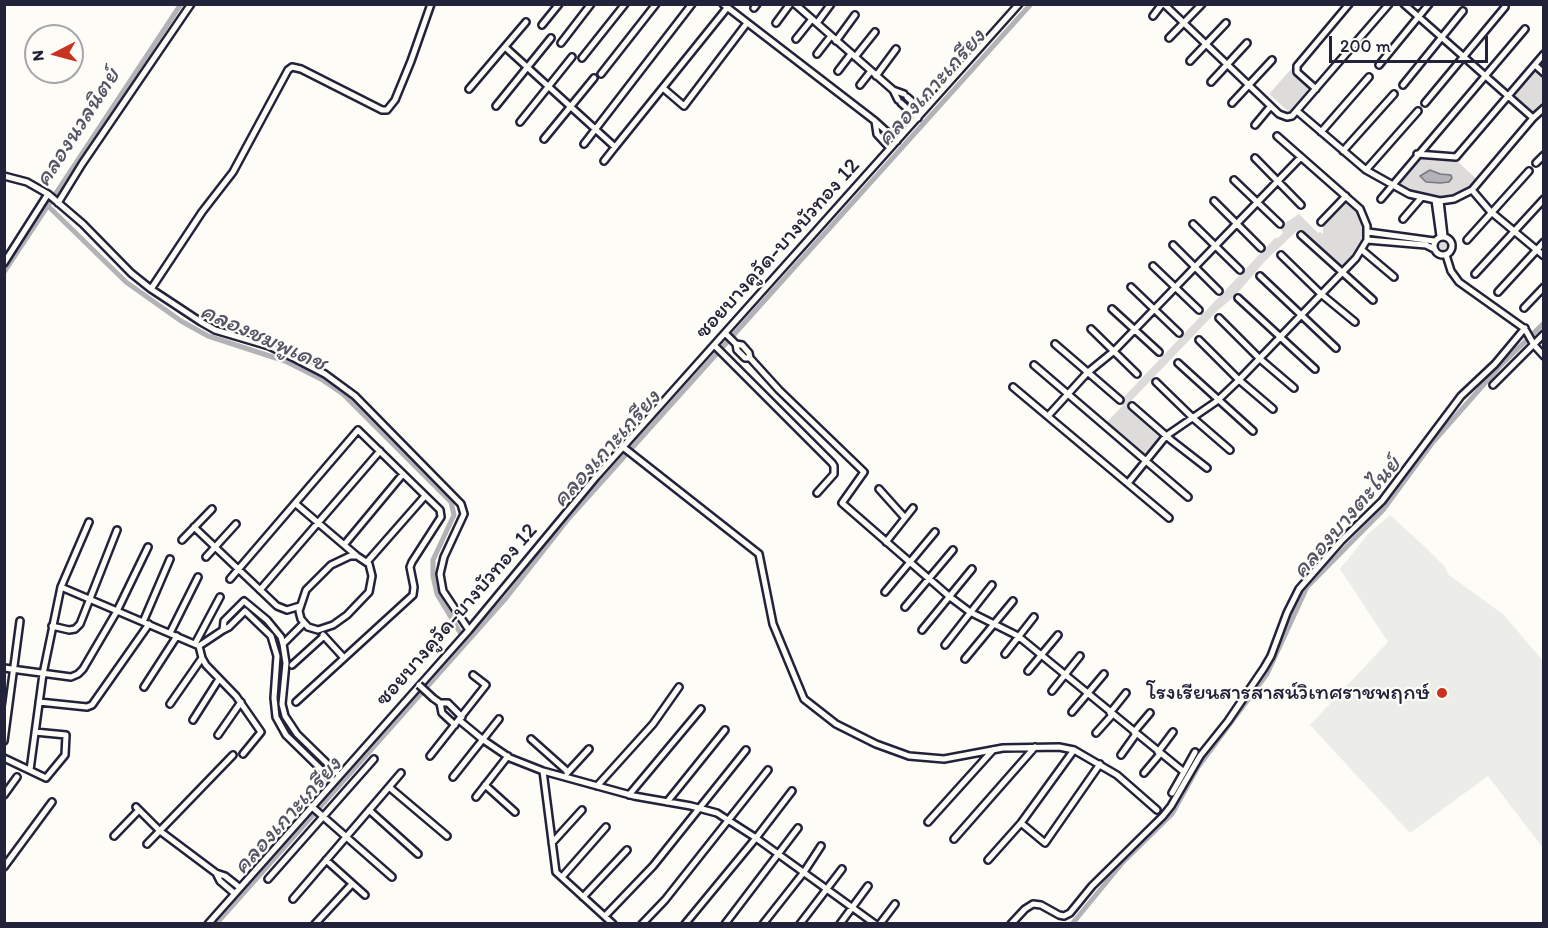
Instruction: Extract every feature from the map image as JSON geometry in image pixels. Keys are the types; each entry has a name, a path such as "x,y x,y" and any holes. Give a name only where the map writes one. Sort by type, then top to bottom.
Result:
{"street":[{"path":"58,203 191,4"},
{"path":"151,289 202,212 233,172 288,70 292,67 301,69 382,110 387,110 395,100 431,4"},
{"path":"542,25 559,4"},
{"path":"561,43 591,4"},
{"path":"582,58 625,4"},
{"path":"601,74 656,4"},
{"path":"584,144 692,4"},
{"path":"776,23 790,4"},
{"path":"796,39 831,4"},
{"name":"ซอยบางคูวัด-บางบัวทอง 12","path":"208,924 465,635 623,447 727,335 1019,4"},
{"path":"1153,16 1163,4 1282,117 1293,116 1389,4"},
{"path":"1169,38 1202,4"},
{"path":"1316,88 1298,72 1297,66 1349,4"},
{"path":"1404,4 1533,118"},
{"path":"1379,65 1429,4"},
{"path":"797,5 873,74 893,90 906,95 923,111"},
{"path":"604,161 725,6 875,121 897,141"},
{"path":"1425,104 1505,7"},
{"path":"1403,85 1463,11"},
{"path":"817,54 855,15"},
{"path":"470,89 526,22"},
{"path":"663,88 684,106 747,23"},
{"path":"1190,61 1226,23"},
{"path":"1381,199 1525,30"},
{"path":"838,71 875,32"},
{"path":"496,106 551,38"},
{"path":"1211,81 1247,43"},
{"path":"505,47 615,147"},
{"path":"860,85 896,49"},
{"path":"1418,154 1456,157 1544,54"},
{"path":"520,122 572,57"},
{"path":"1232,103 1272,60"},
{"path":"1535,65 1544,73"},
{"path":"1321,132 1369,76"},
{"path":"544,138 594,78"},
{"path":"893,90 900,101 918,118"},
{"path":"1343,151 1394,94"},
{"path":"1255,125 1270,107"},
{"path":"1297,111 1366,170 1421,198 1438,200 1455,199 1472,190 1544,108"},
{"path":"1366,170 1418,111"},
{"path":"875,121 877,134 890,148"},
{"path":"1128,483 1166,436 1217,400 1260,359 1362,250 1367,240 1368,232 1360,209 1276,136"},
{"path":"1536,163 1544,155"},
{"path":"1255,158 1301,205"},
{"path":"1048,416 1087,373 1135,330 1300,158"},
{"path":"1467,240 1529,171"},
{"path":"4,176 27,183 48,195 83,224 151,289 214,330 268,346 306,364 343,386 461,504 464,514 444,557 440,574 443,591 465,635"},
{"path":"1234,180 1280,225"},
{"path":"1472,190 1492,213 1544,256"},
{"path":"4,263 48,195"},
{"path":"1321,222 1346,196"},
{"path":"1403,219 1421,198"},
{"path":"1475,274 1544,199"},
{"path":"1438,200 1442,236"},
{"path":"1214,201 1261,248"},
{"path":"1193,224 1240,270"},
{"path":"1368,232 1414,241 1434,249 1438,254 1446,255"},
{"path":"1301,235 1373,300"},
{"path":"1367,240 1434,241 1442,236 1447,237 1452,243 1451,250 1446,255"},
{"path":"1434,241 1434,249"},
{"path":"1498,292 1544,243"},
{"path":"1173,245 1219,291"},
{"path":"1362,250 1394,277"},
{"path":"1281,255 1321,294 1355,322"},
{"path":"1446,255 1451,271 1459,282 1526,330 1533,344 1544,356"},
{"path":"1152,266 1199,310"},
{"path":"1260,276 1336,348"},
{"path":"1131,286 1179,333"},
{"path":"1524,308 1544,287"},
{"path":"1238,298 1316,369"},
{"path":"1112,309 1159,352"},
{"path":"1219,318 1260,359 1294,388"},
{"path":"1091,329 1137,374"},
{"path":"1011,924 1024,909 1033,904 1041,905 1059,915 1064,916 1070,913 1092,886 1163,816 1200,756 1228,722 1264,668 1299,589 1341,541 1382,501 1461,396 1526,330"},
{"path":"1493,385 1544,334"},
{"path":"727,335 737,350 745,358 750,358 779,390 864,472 842,503 950,597 970,612 1018,636 1184,772"},
{"path":"1199,340 1239,380 1273,409"},
{"path":"1054,344 1120,400"},
{"path":"716,347 832,463 834,474 816,493"},
{"path":"1178,363 1253,430"},
{"path":"1034,365 1188,497"},
{"path":"1156,382 1230,450"},
{"path":"1013,387 1169,518"},
{"path":"1132,406 1207,468"},
{"path":"230,579 358,430 440,510 441,517 410,567 414,593 296,702"},
{"path":"623,447 759,554 774,624 804,699 836,724 876,744 909,756 944,759 994,749 1035,747 1059,747 1074,750 1117,775 1157,810"},
{"path":"260,590 380,452"},
{"path":"344,545 402,474"},
{"path":"879,489 905,518"},
{"path":"367,562 425,496"},
{"path":"296,504 367,562 372,576 369,592 340,621 324,629 308,627 301,619 300,606 302,597 310,584 331,564 341,559 357,556"},
{"path":"182,540 212,508"},
{"path":"886,542 913,508"},
{"path":"30,770 43,674 61,587 89,522"},
{"path":"206,557 236,524"},
{"path":"194,527 281,609 287,610 300,606"},
{"path":"52,626 69,630 75,629 80,624 117,530"},
{"path":"885,592 935,532"},
{"path":"4,668 71,677 78,674 117,611 148,547"},
{"path":"905,607 953,550"},
{"path":"143,622 170,559"},
{"path":"922,630 972,568"},
{"path":"170,633 198,578"},
{"path":"945,645 992,585"},
{"path":"61,587 197,645"},
{"path":"220,597 197,645 201,658 241,702 261,732 243,754"},
{"path":"223,630 224,621 244,601"},
{"path":"244,601 245,610 271,636 275,647 277,664 274,708 276,717 286,735 333,782"},
{"path":"244,601 267,620 281,637 286,663 282,704 287,721 339,775"},
{"path":"965,659 1013,602"},
{"path":"197,645 229,627 245,610"},
{"path":"1005,654 1034,617"},
{"path":"4,741 20,621"},
{"path":"275,647 283,644 304,623"},
{"path":"39,702 87,707 92,705 149,624"},
{"path":"318,630 344,658"},
{"path":"1028,671 1058,635"},
{"path":"144,687 177,636"},
{"path":"292,665 324,636"},
{"path":"1052,691 1080,656"},
{"path":"171,704 201,658"},
{"path":"1072,712 1104,674"},
{"path":"430,756 486,685 473,675"},
{"path":"193,720 219,679"},
{"path":"419,685 440,703 442,712 459,721 482,740 508,756 543,771 566,774 629,795 717,813 756,838 875,924"},
{"path":"597,786 652,724 679,687"},
{"path":"1096,734 1126,693"},
{"path":"218,735 241,702"},
{"path":"440,703 448,702 459,721"},
{"path":"629,795 701,709"},
{"path":"1121,755 1150,713"},
{"path":"453,777 499,719"},
{"path":"667,802 725,730"},
{"path":"4,758 46,778 65,755 66,735 35,732"},
{"path":"1144,773 1173,732"},
{"path":"531,739 566,774"},
{"path":"300,749 306,743"},
{"path":"954,839 1035,747"},
{"path":"566,774 589,749"},
{"path":"928,822 994,749"},
{"path":"604,916 653,866 746,750"},
{"path":"988,860 1021,823 1074,750"},
{"path":"1172,793 1195,752"},
{"path":"147,844 233,754"},
{"path":"476,797 508,756"},
{"path":"268,879 322,815 374,759"},
{"path":"1021,823 1046,843 1100,764"},
{"path":"642,924 665,900 768,770"},
{"path":"543,771 556,872 613,924"},
{"path":"293,899 401,773"},
{"path":"4,795 17,777"},
{"path":"486,785 515,812"},
{"path":"389,788 447,836"},
{"path":"685,924 792,791"},
{"path":"5,865 52,802"},
{"path":"312,807 392,877"},
{"path":"114,836 138,809 160,831 216,873 225,876 239,887"},
{"path":"369,810 418,854"},
{"path":"552,843 582,810"},
{"path":"562,878 606,827"},
{"path":"725,924 780,855 798,828"},
{"path":"763,924 804,872 821,846"},
{"path":"583,897 627,850"},
{"path":"326,860 365,895"},
{"path":"800,924 842,869"},
{"path":"216,873 220,881 234,893"},
{"path":"315,924 352,884"},
{"path":"840,924 868,886"},
{"path":"880,924 894,904"}],"shaded area":[{"path":"1536,67 1543,73 1543,103 1533,112 1512,94"},
{"path":"1292,68 1313,86 1290,113 1269,94"},
{"path":"1423,154 1461,158 1458,162 1479,181 1473,189 1455,198 1433,199 1409,193 1397,187"},
{"path":"1430,170 1451,175 1452,178 1449,182 1426,182 1420,176"},
{"path":"1344,201 1356,211 1364,227 1360,249 1351,259 1340,268 1299,229 1266,260 1235,296 1218,310 1132,400 1130,404 1163,436 1144,456 1106,423 1123,405 1120,401 1275,238 1283,233 1281,229 1284,224 1299,214 1318,233 1323,234 1323,227 1328,217"},
{"path":"1439,237 1447,237 1452,242 1450,253 1439,255 1434,250 1434,242"},
{"name":"โรงเรียนสารสาสน์วิเทศราชพฤกษ์","path":"1390,515 1445,567 1449,575 1504,615 1543,661 1543,848 1488,776 1410,833 1310,725 1388,642 1340,569 1368,534"}],"waterway":[{"name":"คลองนวลนิตย์","path":"4,272 181,4"},
{"name":"คลองเกาะเกรียง","path":"216,924 506,598 569,518 1031,4"},
{"name":"คลองชมพูเดช","path":"48,206 126,282 181,321 208,336 285,361 321,379 343,394 451,502 454,515 433,560 433,576 437,594 464,639"},
{"name":"คลองบางตะไนย์","path":"1072,924 1123,862 1172,814 1198,767 1267,674 1307,587 1383,510 1433,442 1500,366 1544,323"}],"place":[{"name":"โรงเรียนสารสาสน์วิเทศราชพฤกษ์","path":"1442,693"}]}
